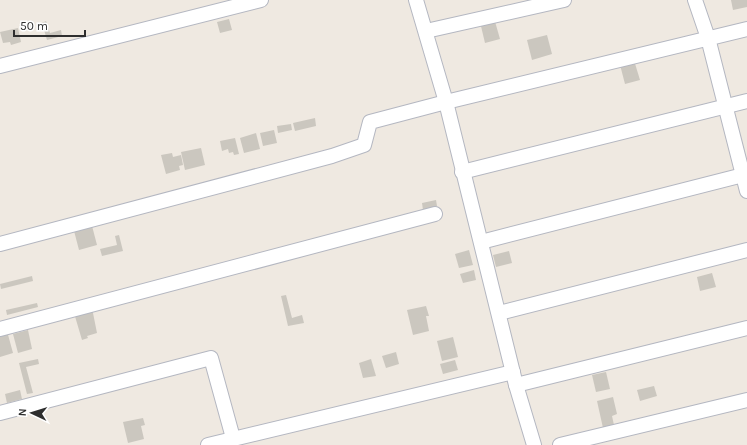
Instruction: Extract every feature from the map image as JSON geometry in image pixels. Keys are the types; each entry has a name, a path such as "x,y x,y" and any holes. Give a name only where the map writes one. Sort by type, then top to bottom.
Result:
{"street":[{"path":"0,66 261,0"},
{"path":"416,0 446,102 514,379 534,445"},
{"path":"426,31 564,0"},
{"path":"695,0 708,38 724,106 745,174 747,191"},
{"path":"0,244 332,156 364,145 370,122 446,102 747,29"},
{"path":"462,172 747,101"},
{"path":"481,242 745,174"},
{"path":"0,329 435,214"},
{"path":"499,313 747,250"},
{"path":"208,445 233,438 747,328"},
{"path":"0,413 211,358 233,438"},
{"path":"560,445 747,400"}],"building":[{"path":"731,0 747,0 747,7 733,10"},
{"path":"494,18 500,39 485,43 480,22"},
{"path":"229,19 232,30 220,33 217,22"},
{"path":"46,21 50,33 61,30 62,36 47,40 42,23"},
{"path":"18,28 21,42 11,45 10,42 3,43 0,32"},
{"path":"547,35 552,54 532,60 527,40"},
{"path":"633,57 640,80 625,84 619,61"},
{"path":"315,118 316,126 295,131 293,123"},
{"path":"291,124 292,130 278,133 277,126"},
{"path":"274,130 277,143 263,146 260,133"},
{"path":"256,133 260,149 244,153 240,138"},
{"path":"235,138 239,154 234,155 233,152 229,153 228,149 222,151 220,141"},
{"path":"201,148 205,165 185,170 181,152"},
{"path":"172,153 173,157 181,155 183,165 179,166 180,170 166,174 161,155"},
{"path":"436,200 437,206 423,210 422,203"},
{"path":"91,222 97,245 79,250 73,227"},
{"path":"119,235 123,251 102,256 100,249 117,245 115,236"},
{"path":"469,250 473,265 459,268 455,254"},
{"path":"509,251 512,263 496,267 493,255"},
{"path":"474,270 476,280 463,283 460,274"},
{"path":"712,273 716,287 700,291 697,277"},
{"path":"32,276 33,281 1,289 0,284"},
{"path":"286,295 292,318 302,315 304,323 288,326 281,296"},
{"path":"37,303 38,307 7,315 6,310"},
{"path":"426,306 429,316 426,316 429,331 413,335 407,310"},
{"path":"92,308 97,333 87,336 88,338 82,340 74,313"},
{"path":"28,330 32,349 18,353 13,334"},
{"path":"7,331 13,353 0,357 0,333"},
{"path":"453,337 458,357 442,361 437,341"},
{"path":"396,352 399,364 386,368 382,356"},
{"path":"38,359 39,364 26,367 33,393 27,394 19,363"},
{"path":"371,359 376,376 363,378 359,363"},
{"path":"455,360 458,370 443,374 440,364"},
{"path":"606,372 610,389 596,392 592,375"},
{"path":"654,386 657,396 640,401 637,390"},
{"path":"20,390 22,399 7,403 5,394"},
{"path":"613,397 617,414 612,416 614,425 603,428 597,401"},
{"path":"143,418 145,425 141,426 144,439 128,443 123,422"}]}
